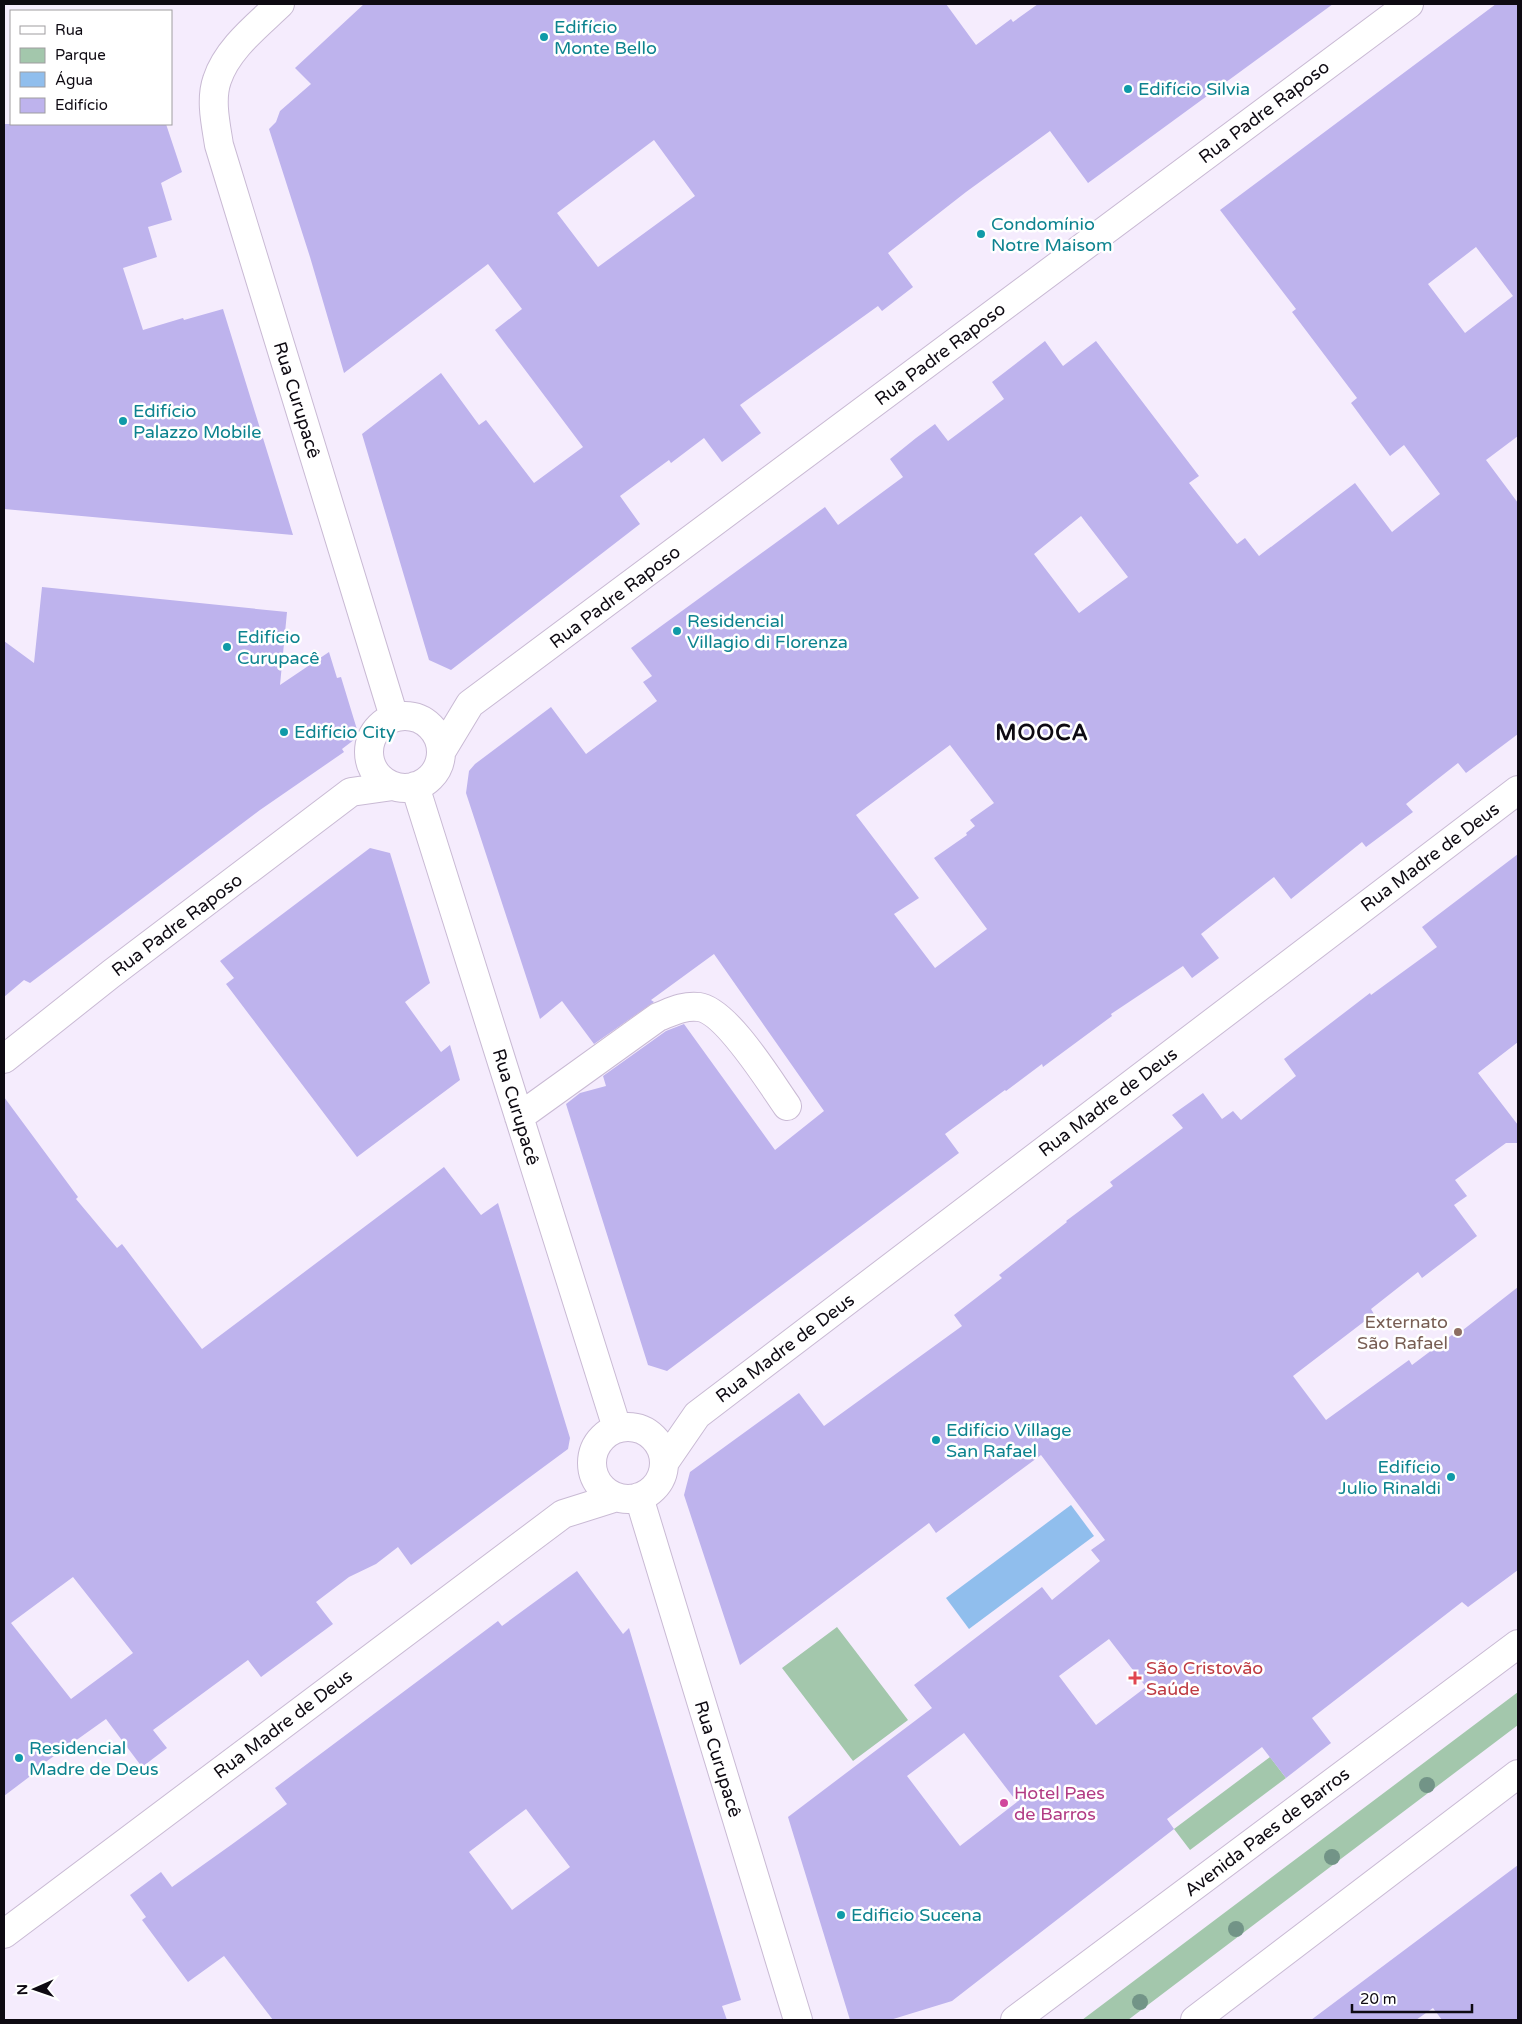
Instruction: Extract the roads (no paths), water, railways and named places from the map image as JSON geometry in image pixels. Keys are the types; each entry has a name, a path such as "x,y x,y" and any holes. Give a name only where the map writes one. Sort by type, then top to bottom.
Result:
{"street":[{"name":"Rua Curupacê","path":"280,4 230,54 216,81 214,109 219,145 405,718"},
{"name":"Rua Padre Raposo","path":"441,752 470,704 1409,4"},
{"name":"Rua Padre Raposo","path":"405,718 470,704"},
{"path":"405,718 434,731 439,741 441,752 439,763 434,773 426,781 404,786 384,781 376,773 371,763 369,751 371,740 376,730 405,718"},
{"name":"Rua Padre Raposo","path":"4,1059 112,974 351,792 369,751"},
{"name":"Rua Curupacê","path":"404,786 628,1428"},
{"name":"Rua Padre Raposo","path":"351,792 404,786"},
{"name":"Rua Madre de Deus","path":"664,1463 697,1415 1518,790"},
{"path":"519,1117 658,1017 681,1008 690,1007 700,1007 715,1013 734,1033 787,1106"},
{"name":"Rua Madre de Deus","path":"628,1428 697,1415"},
{"path":"628,1428 649,1434 657,1442 662,1452 664,1463 657,1484 628,1497 607,1492 599,1484 594,1474 592,1463 594,1452 599,1442 607,1434 628,1428"},
{"name":"Rua Madre de Deus","path":"563,1514 592,1463"},
{"name":"Rua Curupacê","path":"628,1497 798,2020"},
{"name":"Rua Madre de Deus","path":"4,1934 563,1514 628,1497"},
{"name":"Avenida Paes de Barros","path":"1015,2020 1518,1644"},
{"path":"1195,2020 1518,1774"}],"water":[{"path":"1071,1505 1094,1536 969,1629 946,1598"}],"place":[{"name":"Edifício Monte Bello","path":"544,37"},
{"name":"Edifício Silvia","path":"1128,89"},
{"name":"Condomínio Notre Maisom","path":"981,234"},
{"name":"Edifício Palazzo Mobile","path":"123,421"},
{"name":"Residencial Villagio di Florenza","path":"677,631"},
{"name":"Edifício Curupacê","path":"227,647"},
{"name":"Edifício City","path":"284,732"},
{"name":"Externato São Rafael","path":"1458,1332"},
{"name":"Edifício Village San Rafael","path":"936,1440"},
{"name":"Edifício Julio Rinaldi","path":"1451,1477"},
{"name":"São Cristovão Saúde","path":"1135,1678"},
{"name":"Residencial Madre de Deus","path":"19,1758"},
{"name":"Hotel Paes de Barros","path":"1004,1803"},
{"name":"Edificio Sucena","path":"841,1915"}],"district":[{"name":"MOOCA","path":"1042,733"}]}
